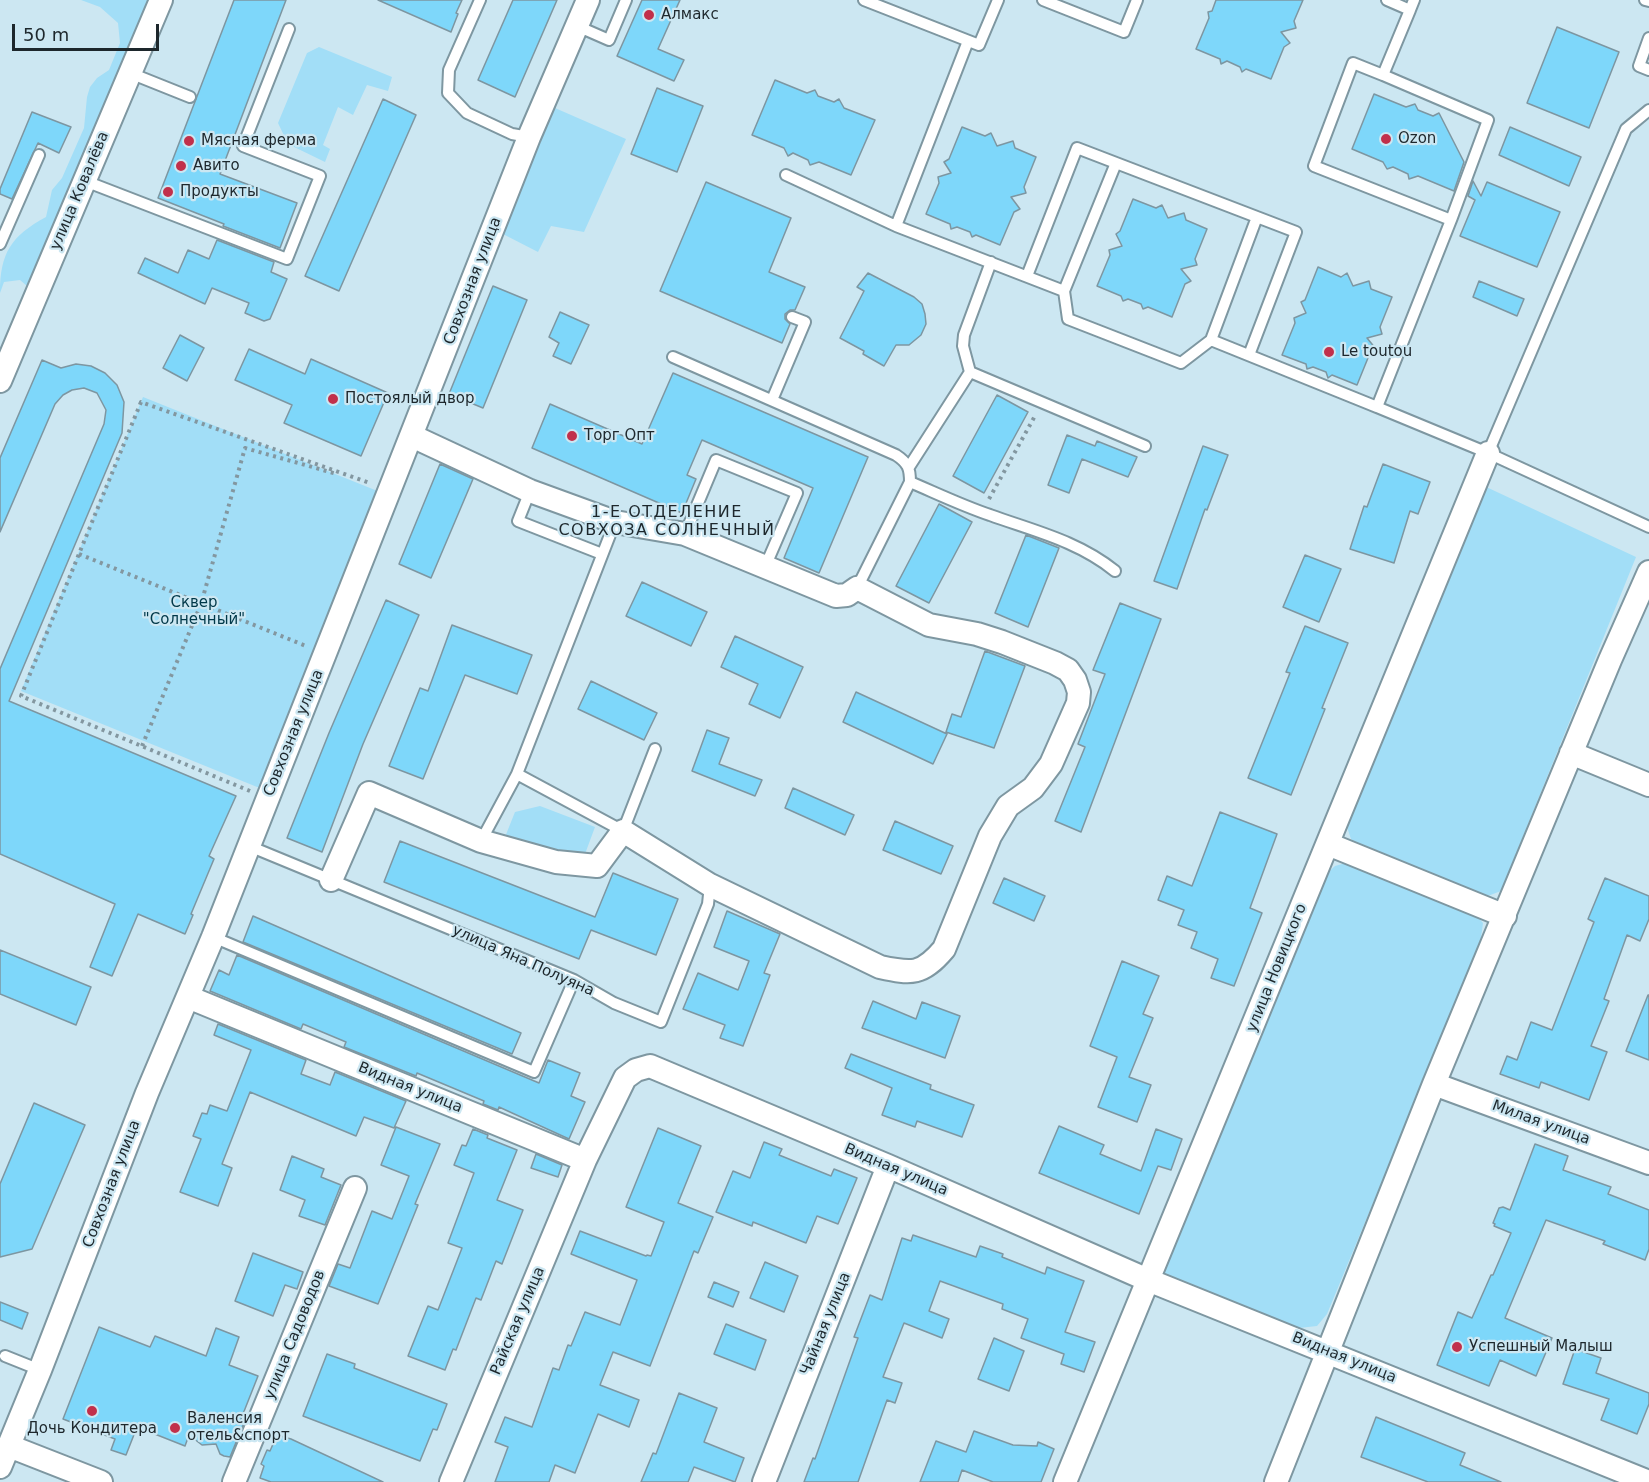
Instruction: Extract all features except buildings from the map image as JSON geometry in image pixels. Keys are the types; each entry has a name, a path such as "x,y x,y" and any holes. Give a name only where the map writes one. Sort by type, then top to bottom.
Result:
{"street":[{"name":"улица Ковалёва","path":"1,376 161,0"},
{"name":"Совхозная улица","path":"0,1467 147,1094 213,937 529,137 588,0"},
{"path":"332,880 369,793 481,841 556,862 597,866 623,831 710,885 880,967 900,971 917,971 932,964 944,949 990,836 1008,806 1034,788 1051,764 1078,703 1079,692 1075,680 1068,670 1055,663 976,634 928,625 856,588 847,595 836,596 685,534 615,522 530,491 412,436"},
{"name":"улица Новицкого","path":"1065,1482 1488,453"},
{"path":"1276,1482 1434,1084 1610,660 1649,572"},
{"path":"1571,753 1649,785"},
{"path":"1328,844 1504,916"},
{"name":"Видная улица","path":"188,997 585,1160 625,1078 636,1070 650,1066 888,1166 1148,1280 1649,1482"},
{"name":"Милая улица","path":"1434,1084 1649,1163"},
{"name":"Райская улица","path":"451,1482 585,1160"},
{"name":"Чайная улица","path":"764,1482 888,1166"},
{"name":"улица Садоводов","path":"234,1482 355,1188"},
{"path":"9,1446 101,1482"}],"lane":[{"path":"480,0 449,70 448,93 466,113 512,134 529,137"},
{"path":"577,26 609,40 626,0"},
{"path":"864,0 979,45 998,0"},
{"path":"1043,0 1124,32 1137,0"},
{"path":"1383,75 1412,5 1388,0"},
{"path":"1644,0 1649,1"},
{"path":"85,181 287,259 320,176 243,146 290,29"},
{"path":"1649,38 1639,66 1649,70"},
{"path":"896,226 968,40"},
{"path":"1370,404 1377,407 1451,220 1488,120 1353,63 1314,166 1451,220"},
{"path":"130,73 190,97"},
{"path":"1488,453 1626,129 1649,110"},
{"path":"1026,276 1077,148 1296,232 1249,355"},
{"path":"0,244 39,155"},
{"path":"1116,163 1064,291 1068,320 1181,363 1211,340 1257,217"},
{"path":"786,175 896,226 1064,291"},
{"path":"909,467 970,372 963,346 964,335 991,262"},
{"path":"772,400 805,322 792,317"},
{"path":"1211,340 1488,453 1649,527"},
{"path":"673,357 905,461 910,470 909,482 856,588"},
{"path":"970,372 1144,446"},
{"path":"685,534 716,460 797,493 765,567"},
{"path":"909,482 982,512 1027,526 1096,556 1115,571"},
{"path":"530,491 518,521 602,554"},
{"path":"481,841 517,774 615,522"},
{"path":"517,774 623,831 656,749"},
{"name":"улица Яна Полуяна","path":"249,846 574,980 614,1003 662,1022 708,903 710,885"},
{"path":"213,937 534,1072 574,980"},
{"path":"0,1367 2,1355 40,1370"}],"path":[{"path":"142,746 201,604 245,448 370,483 141,402 21,696 142,746 251,791"},
{"path":"982,512 1043,403"},
{"path":"79,554 309,648"}],"green space":[{"path":"81,0 167,0 35,285 27,286 20,280 4,282 0,293 5,256 24,231 46,217 52,190 62,178 84,128 90,87 97,78 109,70 120,43 118,23 100,7"},
{"path":"319,47 392,77 388,91 367,85 353,115 338,107 323,145 330,149 325,162 288,144 278,123 307,53"},
{"path":"555,108 626,139 584,232 551,226 538,252 499,232"},
{"name":"Сквер \"Солнечный\"","path":"143,397 380,492 262,789 21,691"},
{"path":"1482,485 1636,557 1501,891 1485,897 1365,852 1351,839 1346,824"},
{"path":"540,806 595,827 585,854 560,856 505,837 515,812"},
{"path":"1346,863 1473,912 1483,923 1480,945 1327,1314 1317,1326 1299,1328 1168,1280 1162,1272 1322,878 1335,866"}],"place":[{"name":"Алмакс","path":"649,15"},
{"name":"Ozon","path":"1386,139"},
{"name":"Мясная ферма","path":"189,141"},
{"name":"Авито","path":"181,166"},
{"name":"Продукты","path":"168,192"},
{"name":"Le toutou","path":"1329,352"},
{"name":"Постоялый двор","path":"333,399"},
{"name":"Торг Опт","path":"572,436"},
{"name":"Успешный Малыш","path":"1457,1347"},
{"name":"Дочь Кондитера","path":"92,1411"},
{"name":"Валенсия отель&спорт","path":"175,1428"}],"district":[{"name":"1-Е ОТДЕЛЕНИЕ СОВХОЗА СОЛНЕЧНЫЙ","path":"667,522"}]}
